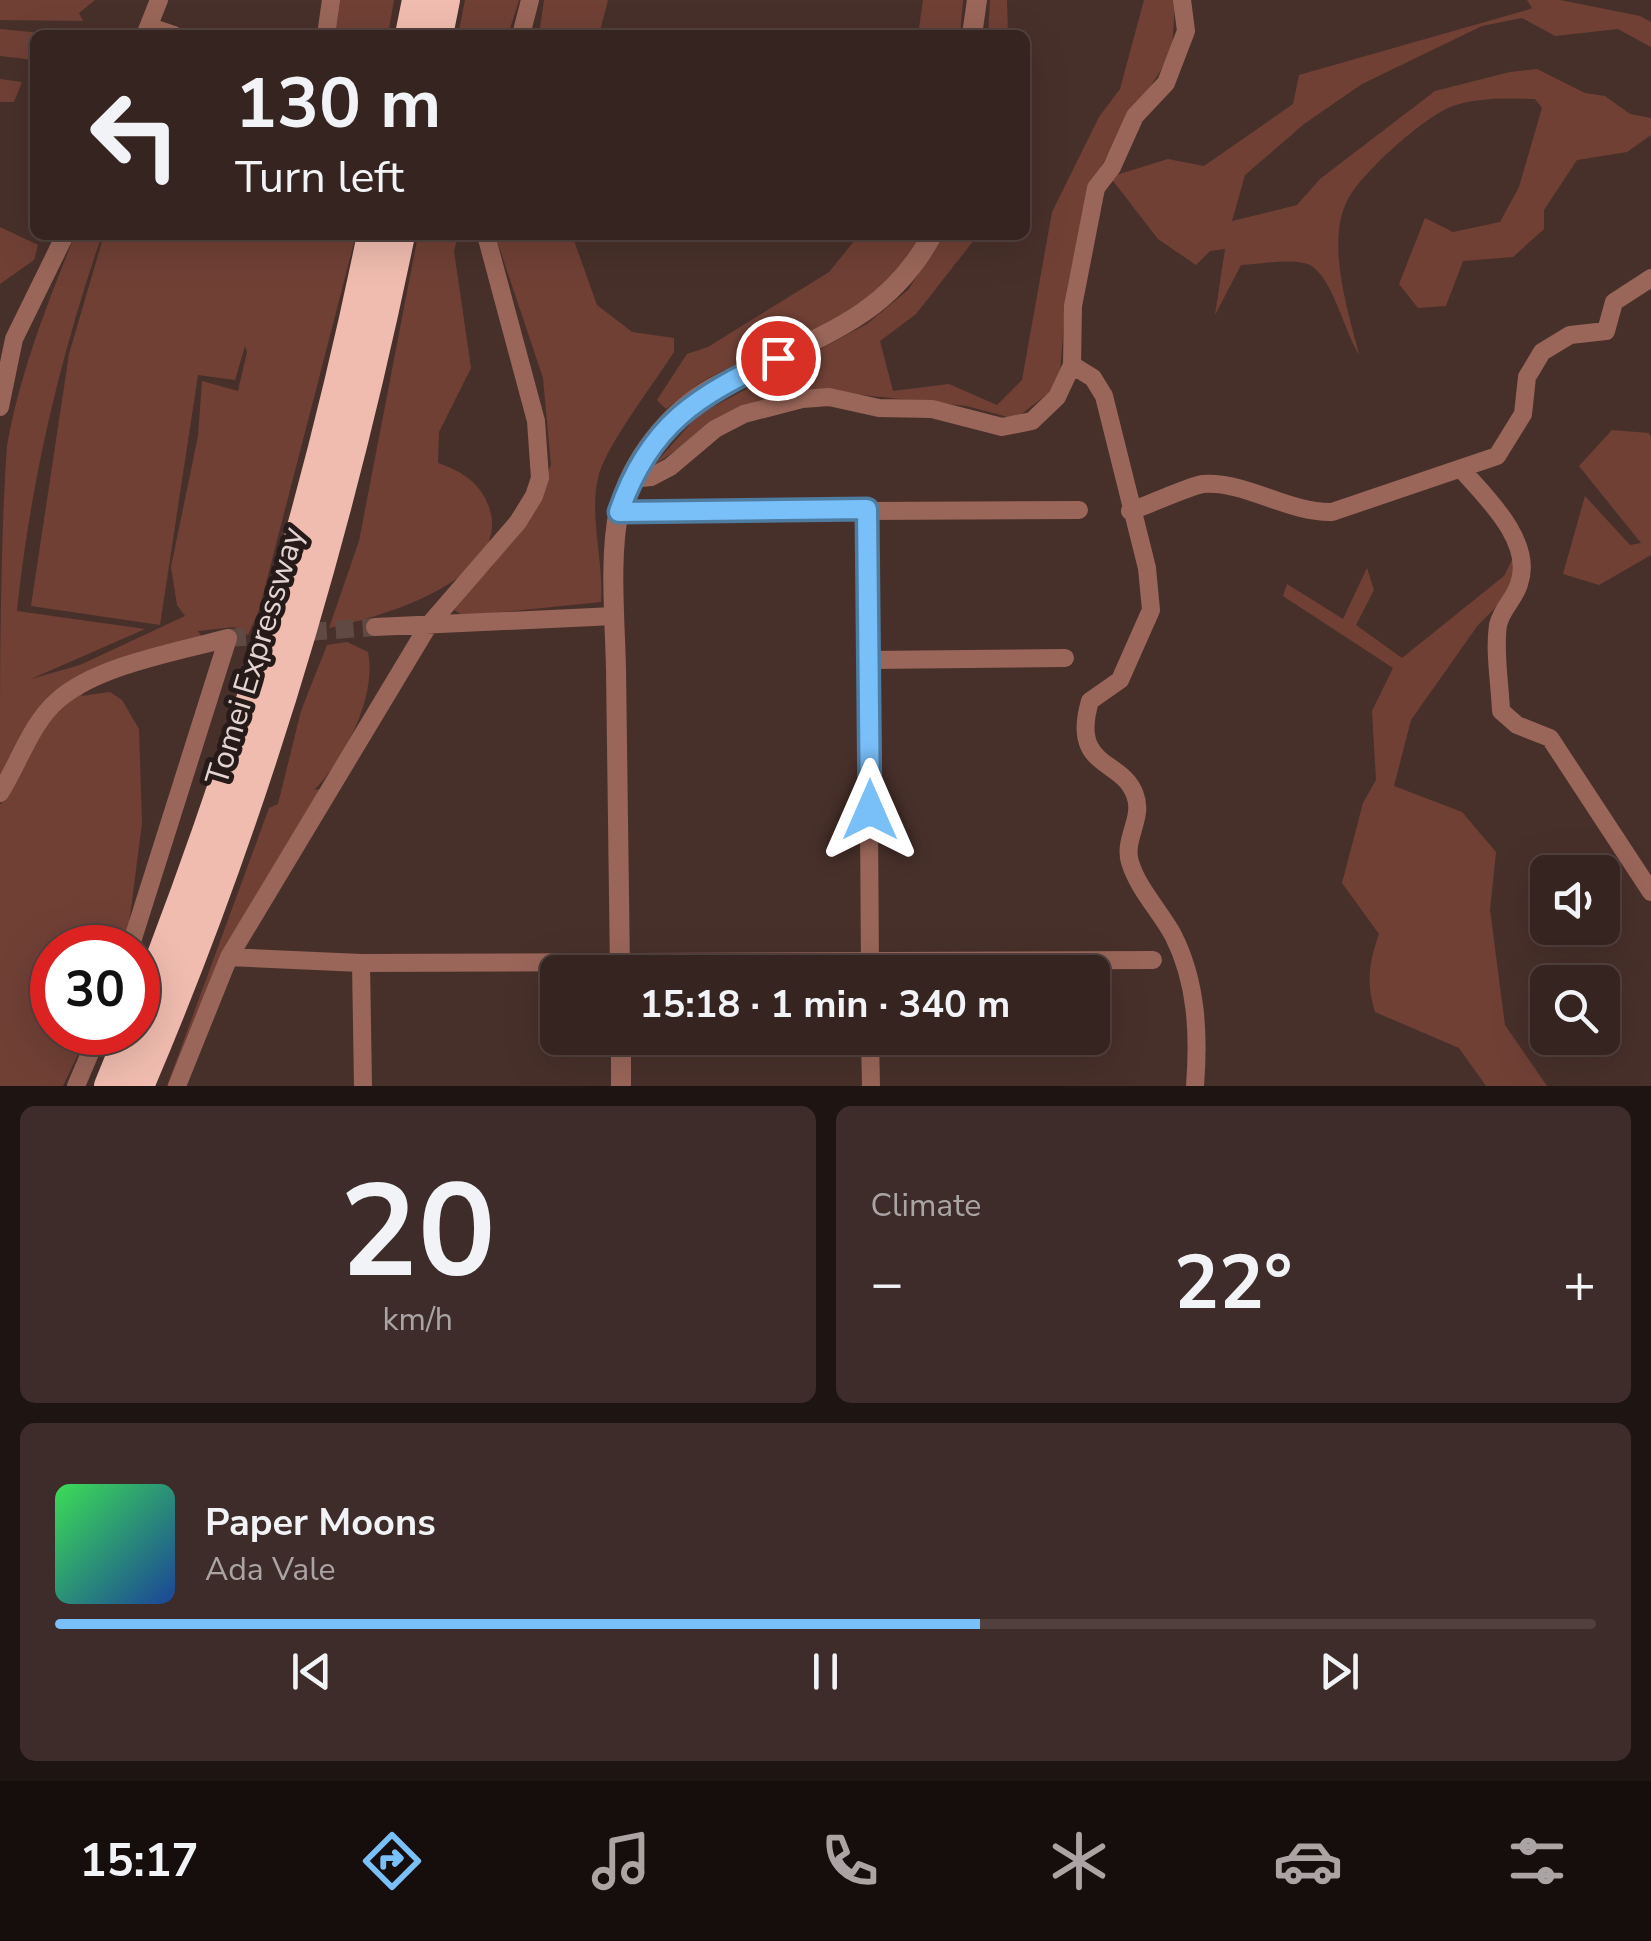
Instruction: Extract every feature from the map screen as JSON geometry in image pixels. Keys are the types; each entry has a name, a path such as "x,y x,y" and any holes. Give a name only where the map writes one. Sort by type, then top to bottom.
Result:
{"highway":[{"path":"411,30 417,0"},
{"path":"439,30 444,0"},
{"name":"Tomei Expressway","path":"160,957 238,750 281,611 320,471 371,240"},
{"name":"Tomei Expressway","path":"139,1086 210,905 307,618 345,478 399,240"},
{"path":"109,1086 122,1055"}],"street":[{"path":"148,30 160,0"},
{"path":"327,30 332,0"},
{"path":"522,30 530,0"},
{"path":"973,30 976,0"},
{"path":"631,479 651,477 670,467 715,429 744,414 802,398 828,397 879,408 932,409 1002,426 1032,421 1057,397 1072,364 1073,306 1096,188 1112,167 1135,116 1166,84 1186,31 1182,0"},
{"path":"0,407 14,339 63,240"},
{"path":"177,1086 230,957 428,626 518,522 540,478 536,422 487,240"},
{"path":"620,955 615,616 619,512 631,479 657,436 699,398 866,313 908,271 929,240"},
{"path":"1130,511 1201,484 1232,488 1307,512 1332,512 1497,456 1523,414 1527,377 1542,352 1570,335 1606,331 1614,302 1651,278"},
{"path":"1072,364 1093,378 1104,396 1147,568 1150,619 1120,680 1090,701 1084,719 1100,764 1124,778 1135,792 1139,810 1128,843 1129,860 1174,937 1188,978 1198,1022 1196,1086"},
{"path":"1462,470 1503,516 1520,556 1520,583 1502,608 1498,630 1501,711 1516,725 1550,738 1651,892"},
{"path":"867,509 870,955"},
{"path":"619,512 1080,510"},
{"path":"375,628 615,616"},
{"path":"0,793 35,729 58,700 129,665 228,638 137,925"},
{"path":"868,660 1066,658"},
{"path":"230,957 540,965"},
{"path":"1110,961 1153,960"},
{"path":"362,963 363,1086"},
{"path":"76,1086 89,1055"},
{"path":"620,1055 621,1086"},
{"path":"870,1055 871,1086"}],"shaded area":[{"path":"0,0 95,0 79,13 83,21 0,20"},
{"path":"335,0 394,0 389,30 332,30"},
{"path":"465,0 519,0 510,30 459,30"},
{"path":"544,0 608,0 600,30 540,30"},
{"path":"923,0 963,0 960,30 919,30"},
{"path":"990,0 1007,0 1008,30 988,30"},
{"path":"1144,0 1175,0 1172,52 1088,187 1066,295 1059,385 1015,419 967,406 796,388 718,421 653,466 698,415 867,324 908,290 940,240 974,240 916,314 880,341 893,391 949,384 997,405 1022,380 1052,212 1099,117 1120,89"},
{"path":"1527,0 1560,0 1640,16 1651,22 1651,47 1618,29 1555,36 1522,18 1482,26 1362,84 1304,124 1245,175 1232,221 1297,205 1320,179 1435,91 1510,72 1537,69 1585,93 1605,96 1630,114 1651,118 1651,135 1627,152 1577,160 1544,210 1544,229 1513,257 1463,261 1446,306 1418,308 1399,284 1425,218 1453,232 1500,222 1519,187 1542,108 1535,99 1470,101 1438,113 1409,135 1354,189 1341,218 1341,277 1359,354 1322,276 1304,263 1241,265 1215,315 1225,249 1210,251 1196,265 1158,239 1110,177 1168,159 1204,166 1293,104 1299,75 1527,10 1532,8"},
{"path":"0,29 30,32 30,59 0,56"},
{"path":"0,79 22,82 14,102 0,102"},
{"path":"0,227 38,245 34,260 0,284"},
{"path":"73,240 100,240 49,421 17,611 145,629 31,679 80,665 185,616 177,605 171,567 198,436 202,381 238,391 247,352 245,346 235,380 198,375 160,625 31,606 69,354 103,240 355,240 259,610 248,635 234,627 198,631 204,641 89,687 81,696 110,692 122,700 139,729 142,823 129,925 30,925 30,1055 78,1055 63,1086 0,1086 0,805 28,755 0,783 2,569 7,446 27,365"},
{"path":"417,240 457,240 454,251 471,368 439,432 438,463 475,484 489,507 491,532 482,555 437,591 379,615 329,628 359,541"},
{"path":"497,240 574,240 597,305 632,332 674,338 674,352 620,432 598,478 595,508 601,602 464,616 454,610 523,525 551,465 543,378"},
{"path":"855,240 916,240 904,263 883,287 858,306 830,323 710,377 666,409 657,400 687,354 708,347 829,272"},
{"path":"1612,430 1649,433 1651,438 1651,555 1599,585 1563,574 1585,496 1630,545 1641,543 1579,466"},
{"path":"1517,550 1520,583 1478,625 1411,720 1394,786 1462,812 1496,852 1490,910 1505,1025 1547,1086 1486,1086 1459,1048 1375,1012 1370,973 1379,934 1342,883 1363,803 1376,780 1372,711 1393,668 1283,596 1287,584 1343,619 1367,568 1374,590 1356,625 1402,658 1504,576"},
{"path":"347,642 368,652 370,669 356,726 337,762 314,790 325,788 173,1086 167,1086 269,808 278,804 301,711 327,645"}],"tunnel":[{"path":"228,638 375,627"}],"route":[{"path":"778,358 710,389 676,417 637,463 619,512 867,509 870,810"}]}
